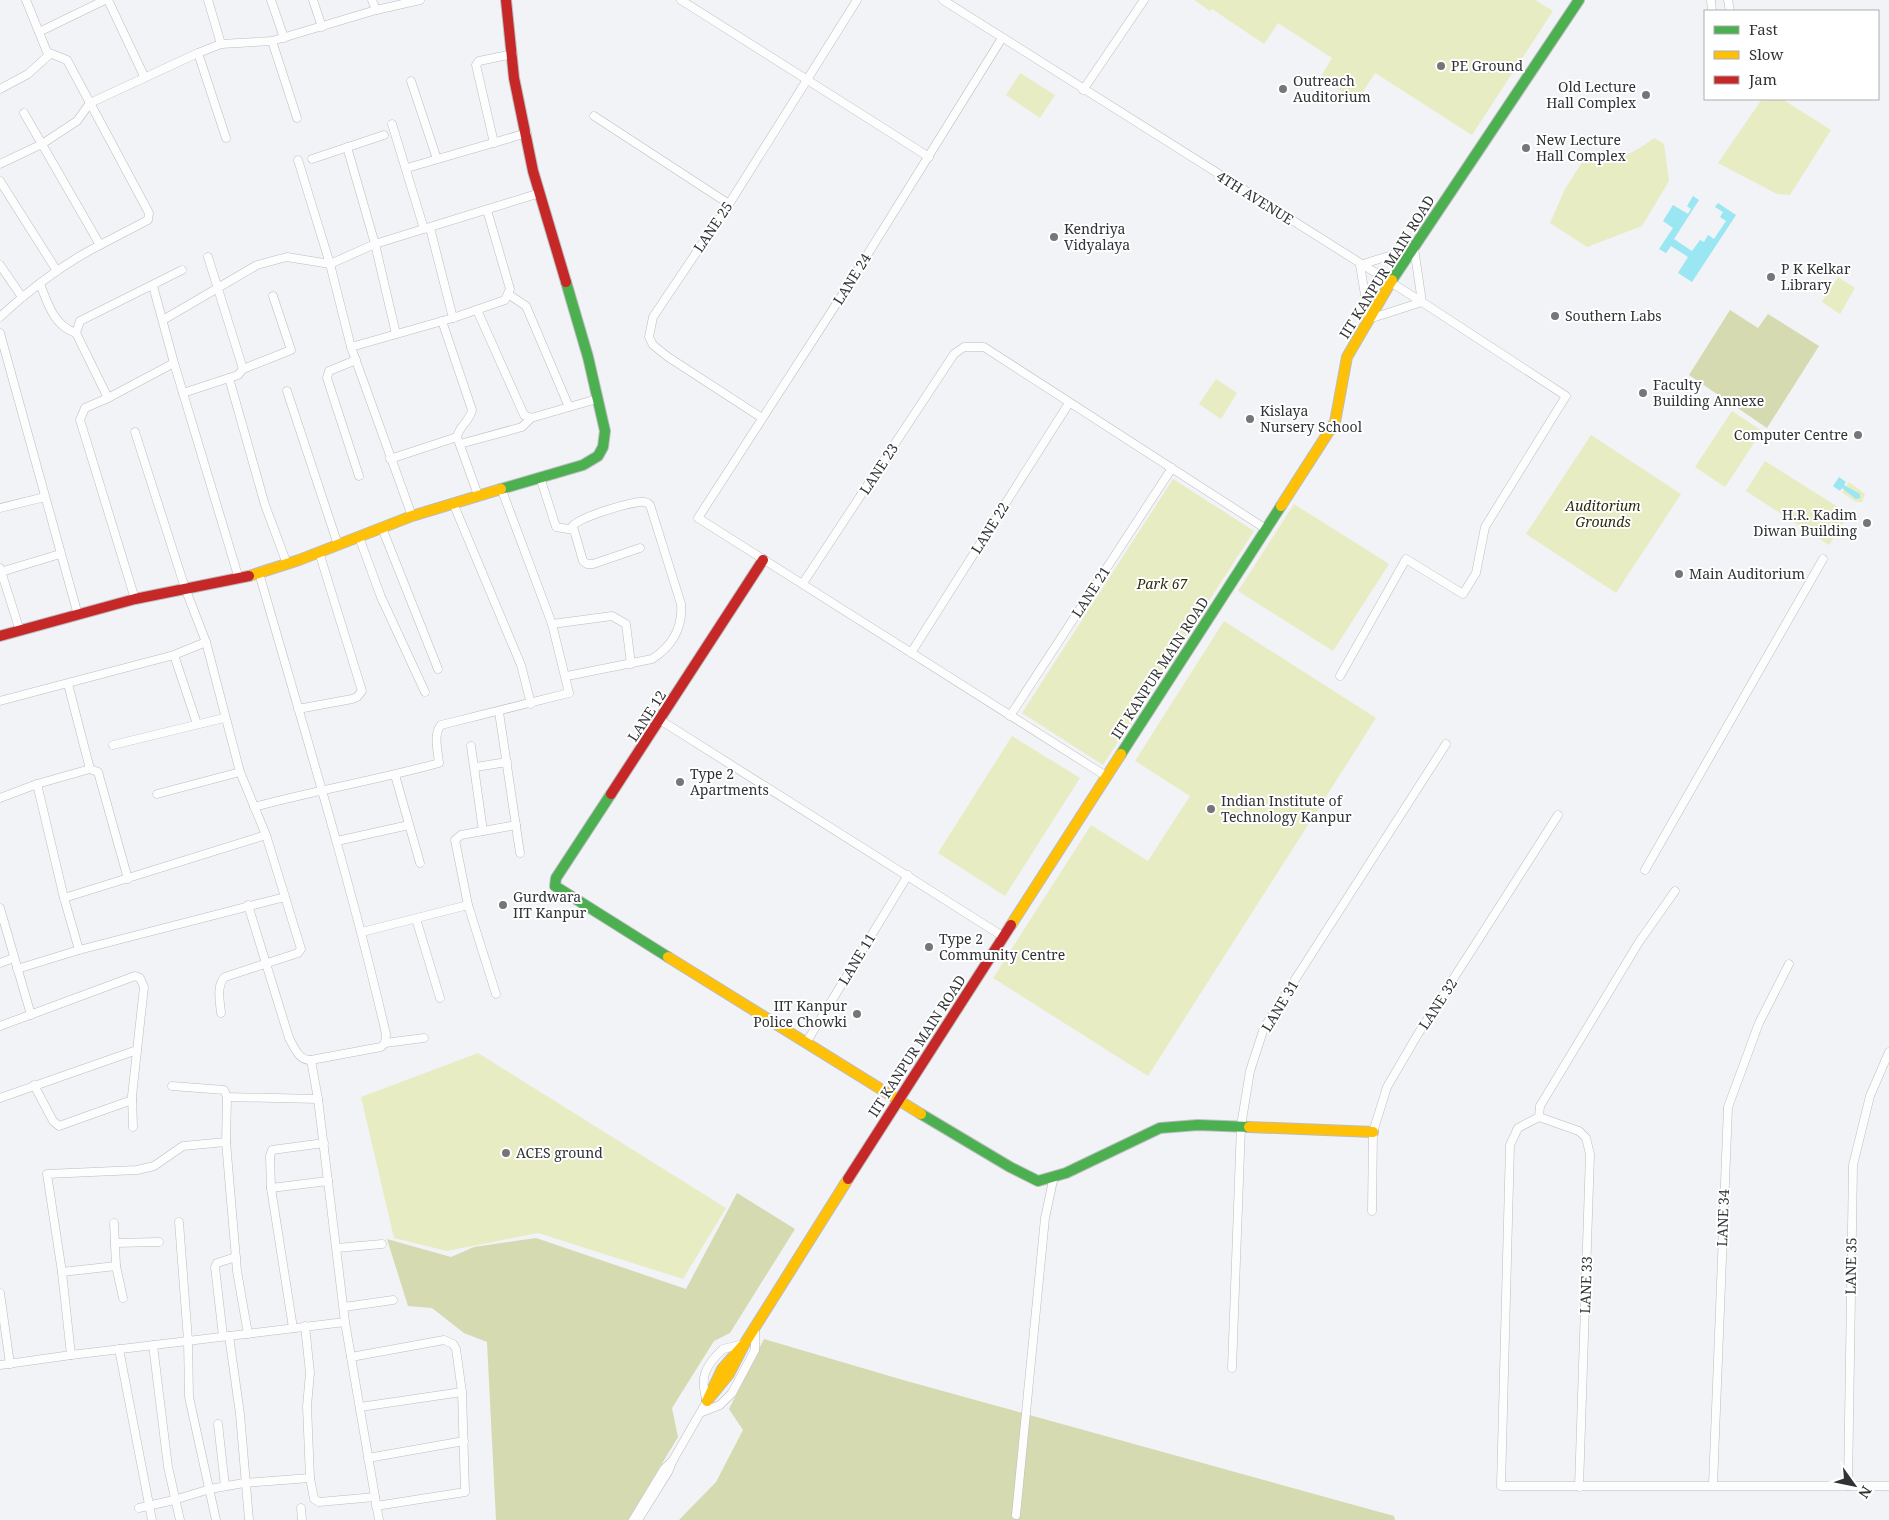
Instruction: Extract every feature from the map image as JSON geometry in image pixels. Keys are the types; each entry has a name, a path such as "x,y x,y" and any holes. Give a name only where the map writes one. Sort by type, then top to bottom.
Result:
{"street":[{"path":"26,0 50,54"},
{"path":"39,32 106,0 144,76"},
{"path":"208,0 221,44"},
{"path":"272,0 284,38"},
{"path":"313,0 322,27"},
{"path":"372,0 376,10"},
{"path":"0,164 42,144 77,121 90,103 144,76 221,44 272,41 399,3 420,0"},
{"path":"0,636 135,599 240,579 287,564 412,516 583,465 598,456 603,447 605,431 588,357 540,193 514,78 506,0"},
{"path":"681,0 929,157"},
{"name":"LANE 25","path":"762,418 668,357 653,345 649,337 653,318 729,204 857,0"},
{"name":"4TH AVENUE","path":"943,0 1360,265 1422,302 1566,396 1486,527 1476,572 1463,594 1406,559 1340,676"},
{"path":"1083,90 1144,0"},
{"name":"IIT KANPUR MAIN ROAD","path":"638,1520 668,1472 673,1460 708,1401 718,1390 741,1354 744,1344 898,1100 1335,422 1347,357 1390,283 1579,0"},
{"name":"LANE 24","path":"763,560 698,518 929,157 1002,38"},
{"path":"272,41 297,118"},
{"path":"198,53 226,138"},
{"path":"0,89 28,74 50,54"},
{"path":"0,317 22,297 57,271 100,245 148,220 149,213 68,60 63,56 50,54"},
{"path":"494,143 476,65 479,61 513,54"},
{"path":"411,81 437,159"},
{"path":"24,113 100,245"},
{"path":"594,116 729,204"},
{"path":"392,124 427,229 453,318"},
{"path":"407,168 527,133"},
{"path":"312,159 384,135"},
{"path":"347,147 375,244 396,334"},
{"path":"298,160 330,264 351,347 412,516"},
{"path":"0,181 57,271"},
{"path":"162,320 257,265 287,257 330,264 375,244 540,193"},
{"path":"351,347 453,318 505,300 510,289 487,210"},
{"path":"1414,248 1422,302 1369,319 1360,265 1414,248"},
{"path":"208,257 243,369"},
{"path":"0,265 22,297"},
{"path":"76,333 80,320 153,286 182,270"},
{"path":"40,284 58,323 76,333 108,398"},
{"path":"153,286 174,364 240,579"},
{"path":"508,294 526,306 569,407"},
{"path":"183,393 238,375 243,369 291,350 273,296"},
{"path":"477,310 524,414 531,418"},
{"path":"442,321 472,410 470,417 460,428 458,440 478,496"},
{"path":"0,333 78,615"},
{"name":"LANE 23","path":"803,583 954,354 964,347 984,347 1069,403"},
{"path":"356,360 329,371 327,378 359,476"},
{"path":"135,599 80,420 85,408 174,364"},
{"path":"229,378 265,505 287,564"},
{"path":"286,391 338,545"},
{"path":"390,459 458,440 522,427 531,418 597,399"},
{"path":"1069,403 1266,529"},
{"name":"LANE 22","path":"911,652 1069,403"},
{"path":"135,432 185,588 206,642 224,718 240,772 266,835 302,949 298,953 265,962 222,980 220,988 221,1013"},
{"name":"LANE 21","path":"1010,716 1172,468"},
{"path":"540,477 556,527 571,528 579,520 641,501 650,505 681,604 682,616 674,640 662,653 652,659 567,676"},
{"path":"254,807 321,789 395,775 439,763 436,736 437,729 441,725 567,695 570,690 552,624 501,488"},
{"path":"0,508 45,497"},
{"path":"453,503 521,665 532,704"},
{"path":"382,528 438,669"},
{"path":"571,528 581,558 587,564 640,548"},
{"path":"359,537 381,597 425,692"},
{"path":"298,709 352,699 357,697 362,691 319,552"},
{"path":"20,631 1,570 60,554"},
{"path":"1645,870 1823,559"},
{"path":"763,560 803,583 1106,776"},
{"name":"LANE 12","path":"763,560 556,878 555,886 806,1043"},
{"path":"259,573 362,932 386,1034 385,1043"},
{"path":"552,624 612,616 618,617 626,624 631,664"},
{"path":"0,701 174,655 206,642"},
{"path":"174,655 197,724"},
{"path":"68,684 90,769"},
{"path":"499,712 520,853"},
{"path":"113,744 224,718"},
{"path":"660,720 1004,937"},
{"name":"LANE 31","path":"1232,1368 1241,1126 1250,1071 1264,1028 1446,744"},
{"path":"472,746 483,831"},
{"path":"476,767 507,762"},
{"path":"0,798 37,784 95,769 100,776 128,879"},
{"path":"157,794 240,772"},
{"path":"395,775 420,862"},
{"path":"37,784 64,898 79,950"},
{"name":"LANE 32","path":"1372,1211 1373,1132 1388,1087 1418,1034 1558,815"},
{"path":"337,841 409,825"},
{"path":"496,994 468,905 455,840 461,835 516,825"},
{"path":"64,898 266,835"},
{"name":"LANE 11","path":"806,1043 908,876"},
{"path":"1675,891 1639,942 1540,1106 1538,1117 1518,1128 1510,1145 1501,1486 1889,1486"},
{"path":"17,969 79,950 285,897"},
{"path":"248,905 289,1038 301,1057 311,1060 327,1055 372,1050 381,1047 385,1043 424,1038"},
{"path":"362,932 468,905"},
{"path":"0,908 31,1015"},
{"path":"416,919 440,998"},
{"path":"0,963 14,958"},
{"name":"LANE 34","path":"1713,1485 1728,1107 1759,1023 1789,964"},
{"path":"0,1026 138,976 143,981 144,986 132,1100 133,1127"},
{"path":"806,1043 1010,1167 1038,1180 1066,1173 1160,1128 1198,1125 1373,1132"},
{"path":"0,1098 137,1050"},
{"name":"LANE 35","path":"1848,1486 1853,1165 1870,1096 1889,1052"},
{"path":"311,1060 324,1142 344,1307 344,1322 379,1520"},
{"path":"34,1085 53,1121 59,1126 132,1100"},
{"path":"172,1086 219,1088 224,1090 227,1097 226,1142 236,1257 248,1334"},
{"path":"227,1097 318,1099"},
{"name":"LANE 33","path":"1538,1117 1579,1131 1586,1138 1590,1154 1579,1487"},
{"path":"71,1355 62,1272 47,1174 137,1170 154,1166 183,1146 226,1142"},
{"path":"293,1328 271,1188 270,1156 272,1150 324,1142"},
{"path":"1016,1515 1045,1218 1054,1176"},
{"path":"271,1188 328,1181"},
{"path":"179,1222 188,1340 189,1397 216,1520"},
{"path":"114,1223 116,1266 123,1298"},
{"path":"115,1243 159,1242"},
{"path":"336,1248 382,1244"},
{"path":"236,1257 217,1263 215,1267 240,1414 244,1482 249,1520"},
{"path":"62,1272 116,1266"},
{"path":"0,1292 10,1364"},
{"path":"344,1307 393,1300"},
{"path":"0,1365 344,1322"},
{"path":"305,1326 310,1373 307,1406 310,1478 314,1499 319,1502 375,1497"},
{"path":"702,1412 720,1405 732,1392 755,1350 755,1327"},
{"path":"351,1357 449,1341 456,1349 462,1392 465,1492 376,1506"},
{"path":"708,1401 702,1382 704,1374 723,1349 744,1344"},
{"path":"153,1345 174,1500 180,1520"},
{"path":"119,1349 152,1520"},
{"path":"360,1407 462,1392"},
{"path":"218,1424 225,1486"},
{"path":"368,1458 464,1441"},
{"name":"IIT KANPUR MAIN ROAD","path":"633,1520 664,1469 673,1460"},
{"path":"138,1508 244,1482 310,1478"},
{"path":"301,1508 302,1520"}],"green space":[{"name":"PE Ground","path":"1194,0 1535,0 1553,11 1472,135 1375,73 1357,101 1320,78 1332,58 1278,23 1264,44 1212,9 1210,11"},
{"path":"1020,73 1055,95 1040,118 1006,95"},
{"path":"1761,100 1784,100 1831,130 1790,195 1777,194 1718,163"},
{"path":"1654,138 1664,144 1669,181 1642,226 1587,247 1550,223 1565,189 1586,156 1607,159 1621,157 1633,152"},
{"path":"1838,277 1855,288 1840,314 1822,302"},
{"path":"1730,310 1758,328 1768,314 1819,346 1767,428 1689,375"},
{"path":"1216,379 1237,393 1221,419 1199,404"},
{"path":"1732,411 1762,431 1725,487 1695,467"},
{"name":"Auditorium Grounds","path":"1591,435 1681,494 1616,593 1526,534"},
{"path":"1765,461 1849,514 1829,545 1746,491"},
{"name":"Park 67","path":"1173,479 1254,531 1103,765 1022,713"},
{"path":"1849,482 1865,494 1862,502 1856,502 1842,492 1844,489 1855,497 1856,493 1846,486"},
{"path":"1294,504 1389,564 1333,651 1238,591"},
{"path":"1224,621 1376,718 1148,1076 993,978 1091,825 1148,861 1190,796 1135,761"},
{"path":"1012,736 1080,778 1005,896 938,853"},
{"name":"ACES ground","path":"478,1053 726,1208 683,1279 538,1233 447,1251 394,1238 361,1097"},
{"path":"737,1193 795,1229 730,1333 714,1341 672,1408 678,1437 628,1520 496,1520 487,1342 464,1333 432,1308 408,1306 387,1239 451,1257 474,1247 536,1238 686,1289"},
{"path":"764,1339 903,1380 1394,1516 1395,1520 679,1520 716,1482 743,1430 729,1409"}],"water":[{"path":"1693,196 1699,200 1674,239 1692,251 1700,240 1704,242 1708,235 1714,239 1726,221 1720,217 1723,212 1715,207 1718,203 1736,215 1692,282 1678,273 1688,257 1671,246 1666,253 1659,249 1673,228 1663,221 1673,205 1688,214 1691,209 1687,206"},
{"path":"1839,477 1846,482 1844,485 1860,494 1860,498 1856,499 1842,488 1840,491 1833,486"}],"traffic: fast":[{"path":"1392,280 1579,0"},
{"path":"501,489 583,465 598,456 603,447 605,431 588,357 566,282"},
{"path":"1121,754 1281,506"},
{"path":"611,794 556,878 555,886 668,957"},
{"path":"921,1114 1010,1167 1038,1181 1066,1173 1160,1128 1198,1125 1249,1127"}],"traffic: slow":[{"path":"1281,506 1335,422 1347,357 1392,280"},
{"path":"249,576 299,560 412,516 501,489"},
{"path":"1011,925 1121,754"},
{"path":"668,957 921,1114"},
{"path":"1249,1127 1373,1132"},
{"path":"745,1343 722,1369 707,1401 729,1374 745,1343 848,1179"}],"traffic: jam":[{"path":"506,0 514,78 533,171 566,282"},
{"path":"611,794 763,560"},
{"path":"0,636 135,599 249,576"},
{"path":"848,1179 1011,925"}],"place":[{"name":"PE Ground","path":"1441,66"},
{"name":"Outreach Auditorium","path":"1283,89"},
{"name":"Old Lecture Hall Complex","path":"1646,95"},
{"name":"New Lecture Hall Complex","path":"1526,148"},
{"name":"Kendriya Vidyalaya","path":"1054,237"},
{"name":"P K Kelkar Library","path":"1771,277"},
{"name":"Southern Labs","path":"1555,316"},
{"name":"Faculty Building Annexe","path":"1643,393"},
{"name":"Kislaya Nursery School","path":"1250,419"},
{"name":"Computer Centre","path":"1858,435"},
{"name":"H.R. Kadim Diwan Building","path":"1867,523"},
{"name":"Main Auditorium","path":"1679,574"},
{"name":"Type 2 Apartments","path":"680,782"},
{"name":"Indian Institute of Technology Kanpur","path":"1211,809"},
{"name":"Gurdwara IIT Kanpur","path":"503,905"},
{"name":"Type 2 Community Centre","path":"929,947"},
{"name":"IIT Kanpur Police Chowki","path":"857,1014"},
{"name":"ACES ground","path":"506,1153"}]}
